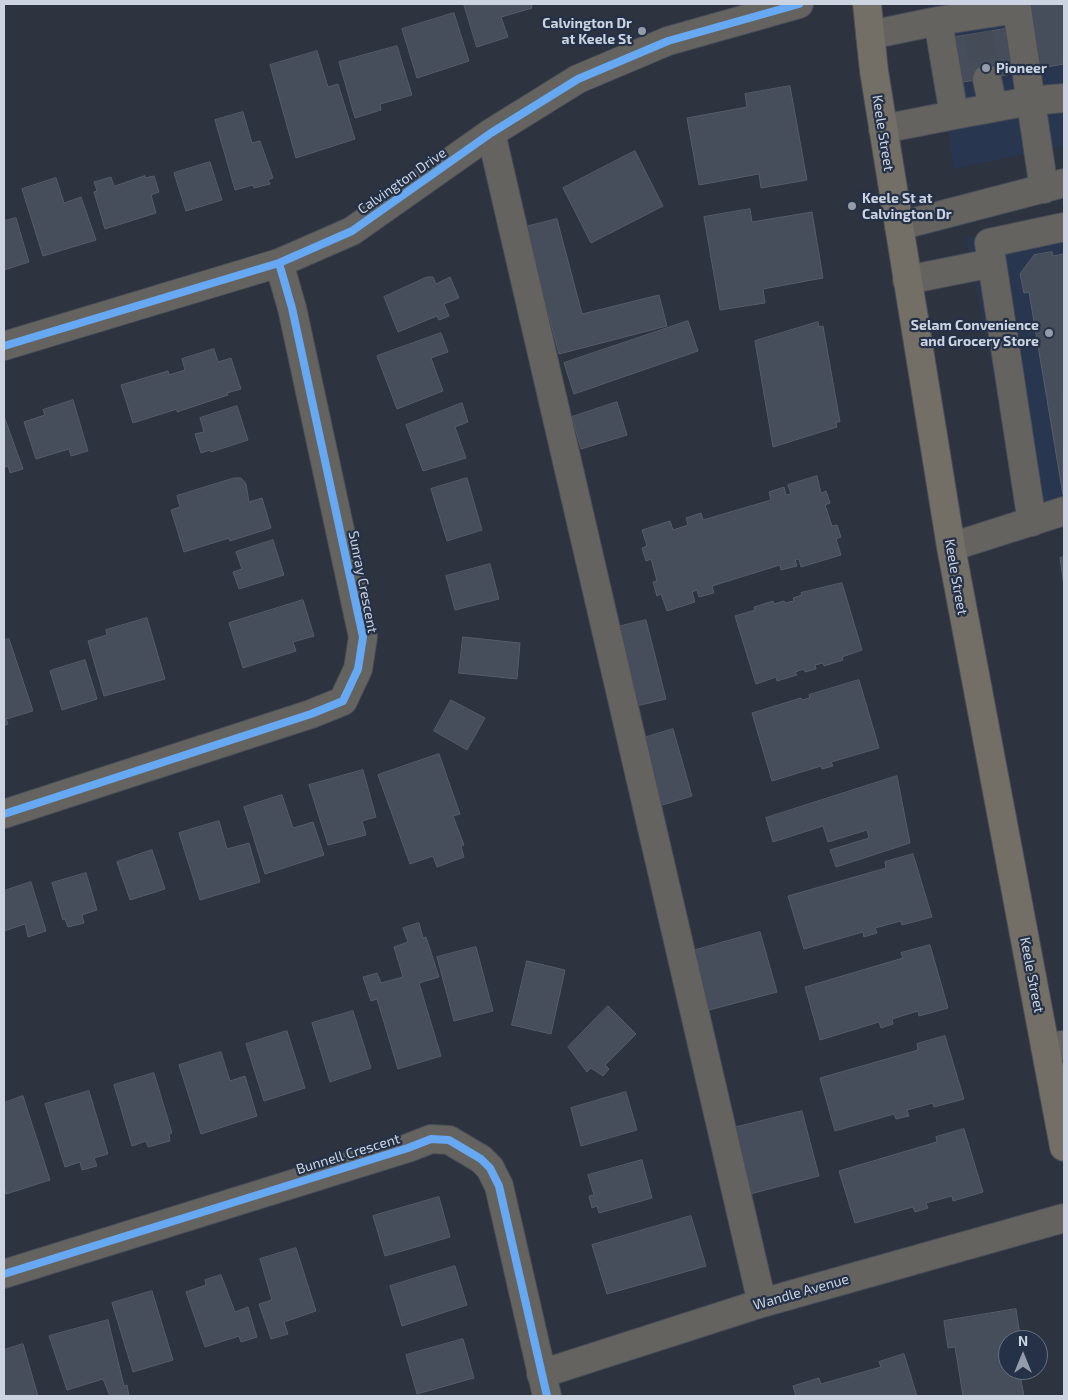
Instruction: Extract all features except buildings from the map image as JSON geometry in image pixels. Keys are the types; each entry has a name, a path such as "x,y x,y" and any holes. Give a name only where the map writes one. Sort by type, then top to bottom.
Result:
{"main road":[{"name":"Keele Street","path":"867,4 883,129 951,547 1055,1046 1064,1146"}],"street":[{"name":"Calvington Drive","path":"4,346 279,263 352,231 491,133 578,79 659,45 799,4"},
{"path":"870,34 938,21 976,23 1017,9 1030,101 1054,186 899,226"},
{"path":"938,21 954,115"},
{"path":"987,78 993,107"},
{"path":"883,129 993,107 1064,98"},
{"path":"491,133 762,1303"},
{"path":"1004,199 1013,238"},
{"path":"1032,522 989,243 1064,227"},
{"name":"Sunray Crescent","path":"4,814 311,714 343,701 358,669 363,637 292,308 279,263"},
{"path":"907,280 992,263"},
{"path":"951,547 1064,512"},
{"name":"Bunnell Crescent","path":"4,1274 408,1148 431,1139 449,1140 481,1159 490,1168 498,1186 544,1385"},
{"name":"Wandle Avenue","path":"544,1385 762,1303 1064,1218"}],"shaded area":[{"path":"927,4 1064,4 1064,146 954,169"},
{"path":"1064,218 1064,497 1020,511 966,238"}],"tunnel":[{"path":"978,33 987,79"}],"cycle path":[{"path":"4,346 279,263 352,231 491,133 578,79 668,41 799,4"},
{"path":"4,814 311,714 343,701 358,669 363,637 292,308 279,263"},
{"path":"4,1274 408,1148 431,1139 449,1140 481,1159 490,1168 499,1186 547,1396"}],"place":[{"name":"Calvington Dr at Keele St","path":"642,31"},
{"name":"Pioneer","path":"986,68"},
{"name":"Keele St at Calvington Dr","path":"852,206"},
{"name":"Selam Convenience and Grocery Store","path":"1049,333"}]}
